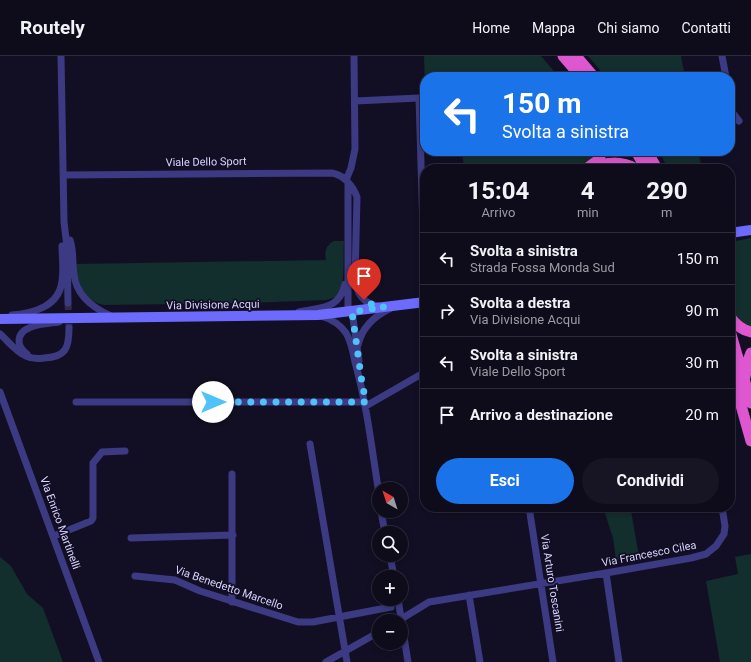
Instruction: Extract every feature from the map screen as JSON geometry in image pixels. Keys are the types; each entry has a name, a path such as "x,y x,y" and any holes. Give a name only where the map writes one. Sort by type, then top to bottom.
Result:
{"highway":[{"path":"563,56 577,72"},
{"path":"576,56 590,72"},
{"path":"593,164 600,156"},
{"path":"609,164 620,164"},
{"path":"735,324 751,332"},
{"path":"735,348 751,403"},
{"path":"744,380 751,353"},
{"path":"735,384 751,441"}],"main road":[{"path":"735,233 751,230"},
{"name":"Via Divisione Acqui","path":"0,318 71,323 117,318 318,315 420,303"}],"street":[{"path":"0,318 39,310 46,306 55,298 62,281 65,226 61,56"},
{"path":"354,56 355,149 347,182 350,312 358,347 377,482"},
{"path":"722,56 725,72"},
{"path":"355,101 419,98 420,131"},
{"path":"735,116 739,121"},
{"name":"Viale Dello Sport","path":"64,175 332,173 340,175 347,182"},
{"path":"347,182 357,197 356,289 367,302 375,306 384,307"},
{"path":"65,226 68,304"},
{"path":"65,226 72,250 74,274 80,293 95,308 117,318"},
{"path":"281,316 332,305 338,300 344,290 348,272"},
{"path":"358,347 362,332 371,320 400,305"},
{"path":"318,315 335,322 346,334 362,383"},
{"path":"0,334 25,356 37,359 54,357 64,351 69,343 71,323 29,327 21,334 20,344 25,352 30,355 45,358"},
{"path":"76,402 366,404 420,375"},
{"name":"Via Enrico Martinelli","path":"0,392 99,662"},
{"path":"310,444 347,662"},
{"path":"54,536 91,521 93,518 93,463 102,452 125,451"},
{"path":"232,474 232,602"},
{"name":"Via Arturo Toscanini","path":"530,512 553,662"},
{"name":"Via Francesco Cilea","path":"408,615 429,602 606,573 706,554 716,546 724,534 725,526 723,512"},
{"path":"131,538 233,535"},
{"path":"606,573 619,662"},
{"name":"Via Benedetto Marcello","path":"135,576 175,580 200,591 232,602 298,622 313,622 339,618 391,607"},
{"path":"469,595 480,662"},
{"path":"326,662 372,636"},
{"path":"406,650 408,662"}],"green space":[{"path":"424,56 541,56 555,72 425,72"},
{"path":"588,56 681,56 684,72 602,72"},
{"path":"462,156 593,156 585,164 464,164"},
{"path":"662,156 699,156 701,164 666,164"},
{"path":"751,238 751,327 745,325 735,316 735,241"},
{"path":"334,241 344,241 343,283 339,294 334,298 326,300 250,303 104,305 91,300 86,296 80,285 76,264 326,260 326,249"},
{"path":"605,512 631,512 639,556 616,560 613,538"},
{"path":"751,554 751,662 720,662 706,581 738,574 735,557"},
{"path":"0,557 11,566 27,594 43,608 63,662 0,662"}],"tunnel":[{"path":"68,303 69,328"}],"route":[{"path":"213,402 366,402 352,312 384,307 375,306 364,300"}]}
